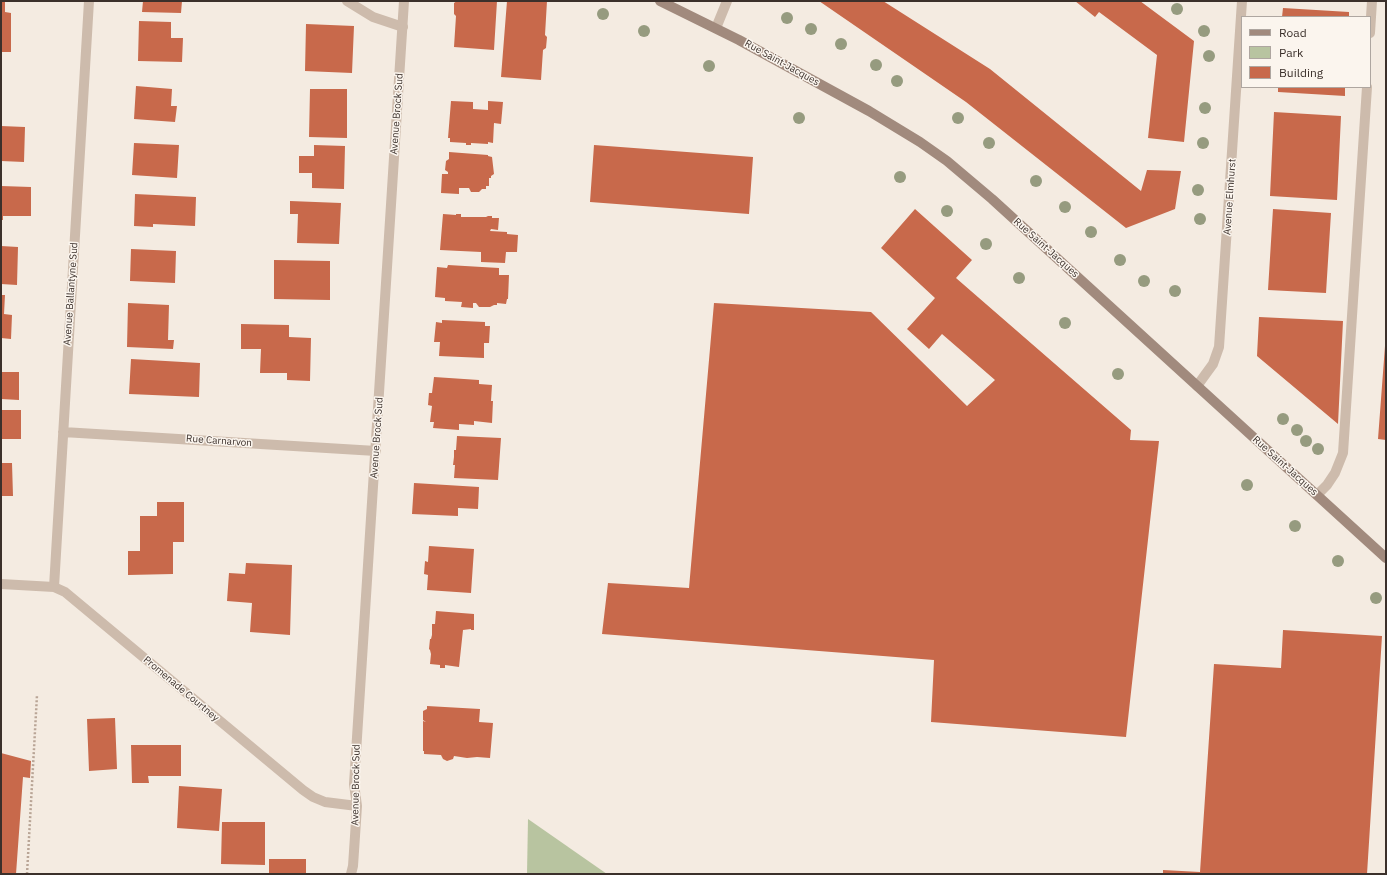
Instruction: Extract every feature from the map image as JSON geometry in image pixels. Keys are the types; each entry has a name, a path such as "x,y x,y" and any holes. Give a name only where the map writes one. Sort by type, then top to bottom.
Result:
{"main road":[{"name":"Rue Saint-Jacques","path":"660,1 716,28 868,111 920,142 947,161 998,204 1386,558"}],"street":[{"name":"Avenue Ballantyne Sud","path":"54,587 89,1"},
{"path":"347,1 373,16 403,27"},
{"name":"Avenue Brock Sud","path":"351,874 353,866 357,806 354,784 404,1"},
{"path":"716,28 727,1"},
{"name":"Avenue Elmhurst","path":"1197,386 1213,364 1219,347 1239,1"},
{"path":"1371,17 1372,1"},
{"path":"1317,495 1327,485 1343,453 1366,88"},
{"name":"Rue Carnarvon","path":"63,432 376,452"},
{"name":"Promenade Courtney","path":"1,584 54,587 65,592 303,790 313,797 325,802 357,806"}],"path":[{"path":"27,874 37,695"}],"green space":[{"path":"528,819 607,874 527,874"}],"building":[{"path":"1,1 5,1 5,12 11,13 11,52 1,52"},
{"path":"143,1 182,1 181,13 142,12"},
{"path":"457,1 497,1 494,50 454,47 456,16 454,14 454,3"},
{"path":"507,1 547,1 545,35 547,37 546,48 543,50 541,80 501,77"},
{"path":"819,1 883,1 990,69 1141,191 1147,170 1181,171 1175,209 1126,228 966,102"},
{"path":"1075,1 1140,1 1194,41 1184,142 1148,138 1157,55 1099,12 1095,17"},
{"path":"1283,8 1349,12 1349,16 1282,16"},
{"path":"139,21 171,22 171,38 183,38 182,62 138,61"},
{"path":"306,24 354,26 352,73 305,71"},
{"path":"136,86 172,89 171,106 177,106 175,122 134,119"},
{"path":"1278,88 1345,88 1345,96 1278,92"},
{"path":"310,89 347,89 347,138 309,137"},
{"path":"451,101 473,102 473,109 488,110 488,101 503,102 501,124 494,123 493,143 471,143 471,145 466,145 466,143 450,142 450,138 448,138"},
{"path":"1274,112 1341,116 1337,200 1270,196"},
{"path":"1,126 25,127 24,162 1,161"},
{"path":"134,143 179,145 177,178 132,175"},
{"path":"314,145 345,146 344,189 312,188 312,173 299,173 299,156 314,156"},
{"path":"594,145 753,157 749,214 590,202"},
{"path":"449,152 488,155 492,157 494,174 491,178 489,178 489,186 486,186 486,189 482,189 479,192 471,192 469,188 459,188 459,194 441,193 442,174 448,174 445,170 446,161 449,159"},
{"path":"1,186 31,187 31,216 3,216 3,220 1,220"},
{"path":"135,194 196,197 195,226 153,224 153,227 134,226"},
{"path":"290,201 341,203 339,244 297,243 298,214 290,214"},
{"path":"915,209 972,260 956,278 1131,430 1130,440 1159,441 1126,737 931,722 934,660 602,634 608,583 689,588 714,303 871,312 967,406 995,380 942,334 929,349 907,329 935,298 881,248"},
{"path":"1273,209 1331,213 1326,293 1268,290"},
{"path":"443,214 461,214 461,217 492,216 492,218 499,218 498,230 491,229 490,231 507,232 507,234 518,235 517,252 506,252 505,263 481,262 481,252 440,250"},
{"path":"1,246 18,247 17,285 1,284"},
{"path":"131,249 176,251 175,283 130,281"},
{"path":"274,260 330,261 330,300 274,299"},
{"path":"448,265 499,268 499,275 509,275 508,299 506,304 497,303 497,305 490,307 479,307 476,303 473,303 473,308 461,307 462,302 445,301 445,298 435,297 437,267 447,268"},
{"path":"1,295 5,295 4,314 12,315 11,339 1,338"},
{"path":"128,303 169,305 168,340 174,340 173,349 127,347"},
{"path":"1259,317 1343,321 1338,424 1257,356"},
{"path":"442,320 485,322 485,326 490,326 489,343 484,343 484,358 439,356 440,342 434,342 436,322 442,323"},
{"path":"241,324 289,325 289,337 311,338 310,381 287,380 287,373 260,373 261,349 241,349"},
{"path":"1386,346 1386,440 1378,439"},
{"path":"131,359 200,363 199,397 129,394"},
{"path":"1,372 19,372 19,400 1,399"},
{"path":"434,377 479,380 479,384 492,385 492,423 474,421 474,425 459,424 459,430 433,428 434,422 430,422 432,406 428,405 429,393 432,393"},
{"path":"1,410 21,410 21,439 1,439"},
{"path":"457,436 501,438 498,480 454,478 454,450 456,450"},
{"path":"1,463 12,463 13,496 1,496"},
{"path":"414,483 479,487 478,509 458,508 458,516 412,514"},
{"path":"157,502 184,502 184,542 173,542 173,574 128,575 128,551 140,551 140,516 157,516"},
{"path":"429,546 474,549 471,593 427,590 428,575 424,574 425,561 428,562"},
{"path":"246,563 292,565 290,635 250,632 252,603 227,601 229,573 245,574"},
{"path":"436,611 474,614 474,630 463,630 459,667 445,665 445,668 440,668 440,665 430,664 430,639 432,635 432,624 435,624"},
{"path":"1283,630 1382,636 1367,874 1163,874 1163,870 1200,872 1214,664 1281,668"},
{"path":"427,706 480,709 479,722 493,723 490,758 467,758 454,756 453,759 447,761 443,759 441,755 424,754 423,721 426,722 423,720 423,711 427,709"},
{"path":"115,718 117,769 89,771 87,719"},
{"path":"131,745 181,745 181,776 148,776 149,783 132,783"},
{"path":"1,753 31,761 30,778 23,777 16,874 1,874"},
{"path":"179,786 222,789 219,831 177,828"},
{"path":"222,822 265,822 265,865 221,864"},
{"path":"269,859 306,859 306,874 269,874"}]}
